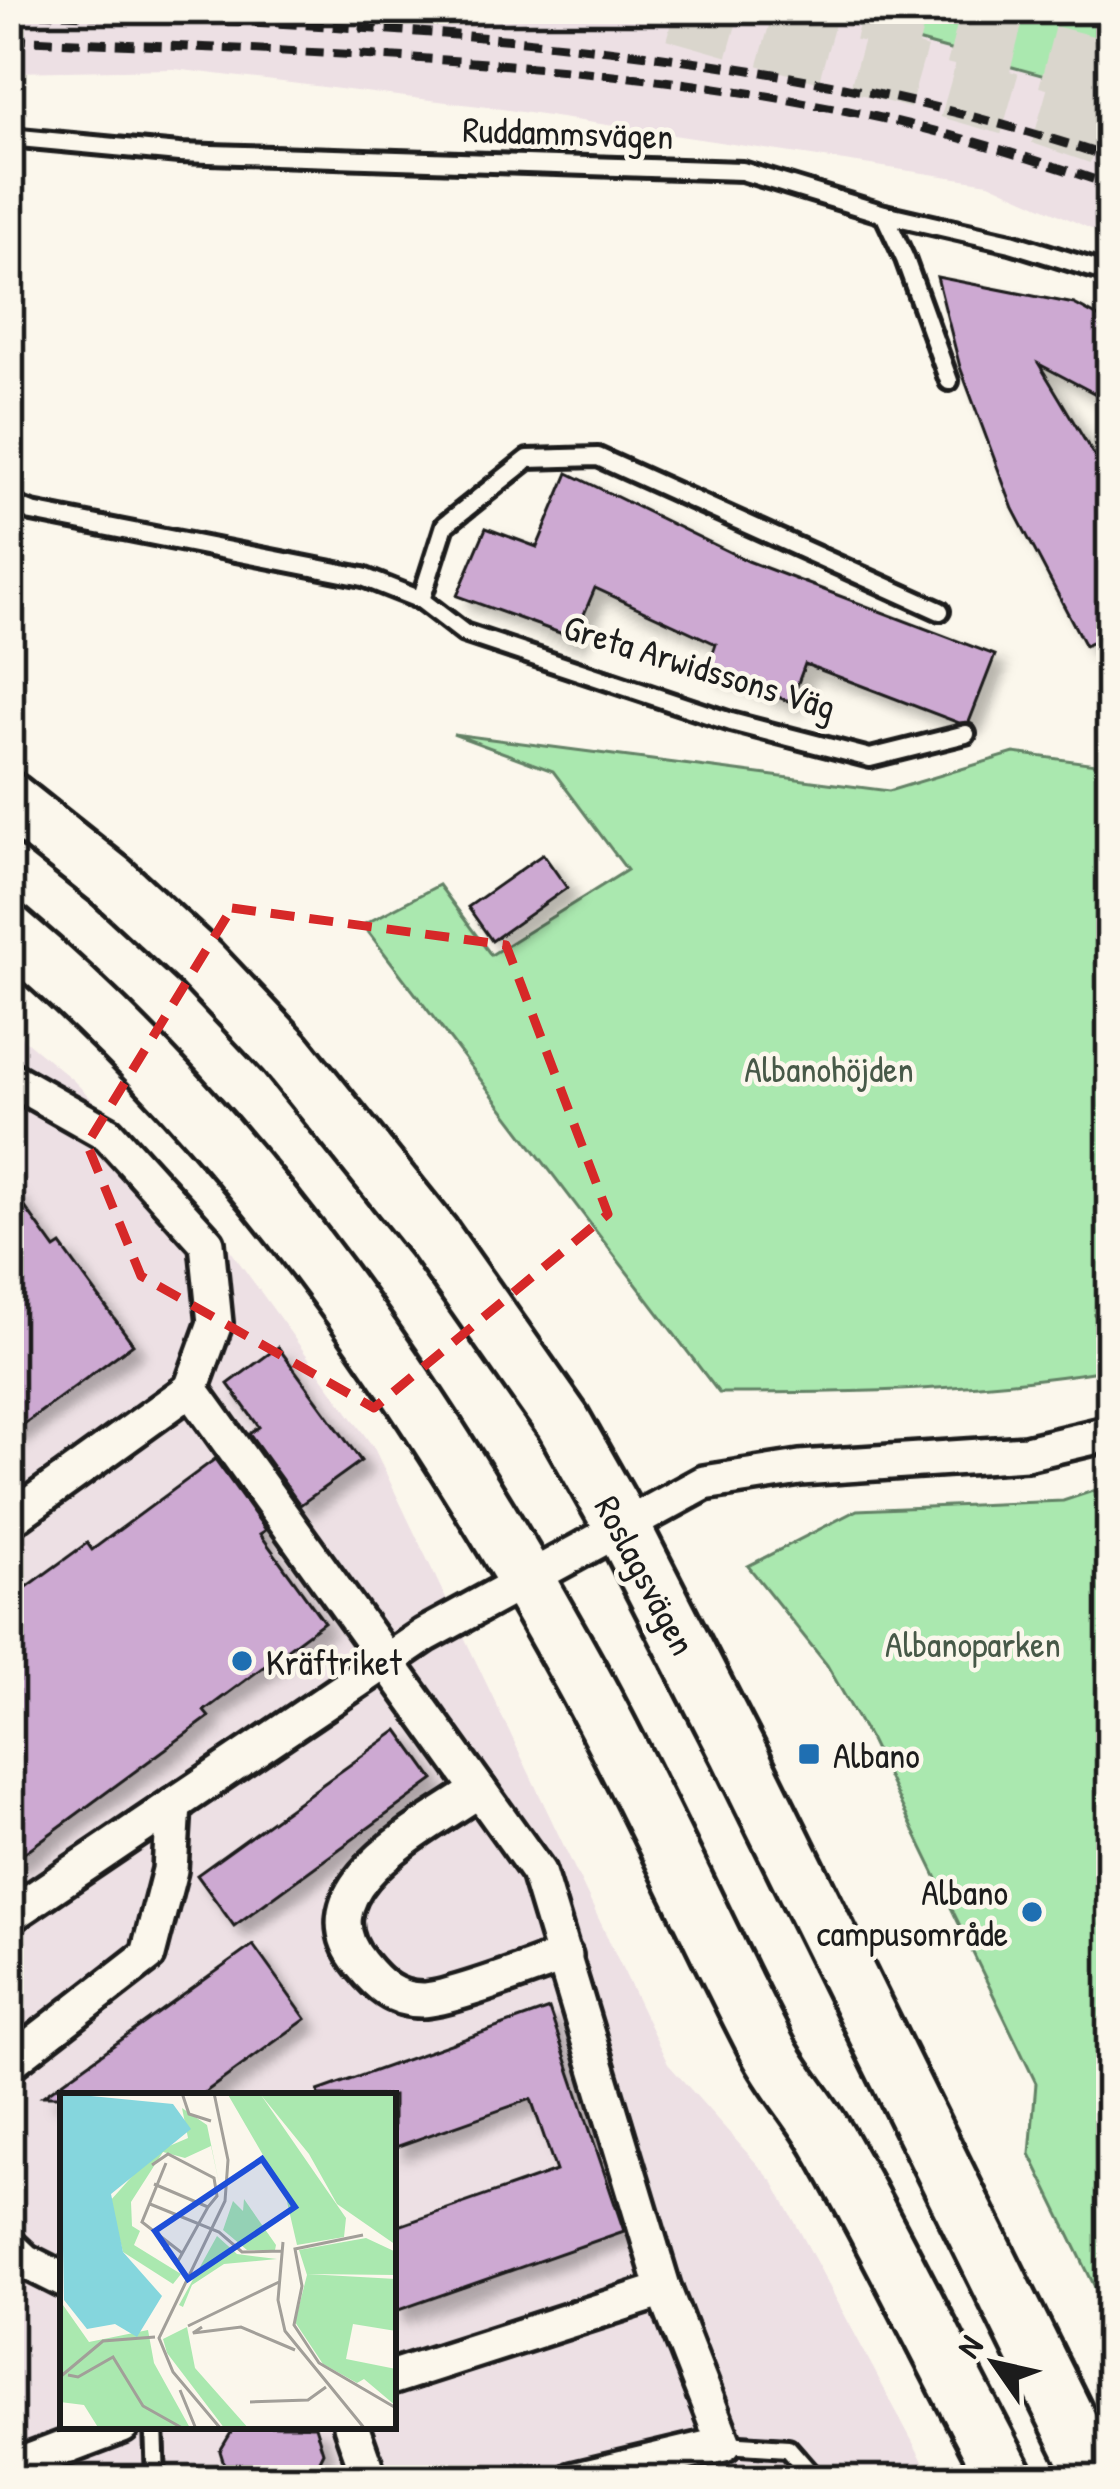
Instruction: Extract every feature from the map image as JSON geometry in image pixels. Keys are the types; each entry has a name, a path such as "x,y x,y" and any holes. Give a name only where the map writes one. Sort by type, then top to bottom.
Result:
{"main road":[{"name":"Roslagsvägen","path":"9,800 112,882 201,964 285,1053 433,1237 563,1422 738,1751 1097,2480"},
{"path":"9,932 91,1001 256,1180 359,1315 469,1483 586,1685 770,2055 827,2138 1007,2480"}],"street":[{"path":"9,1078 108,1134 207,1243 215,1323 191,1389 9,1519"},
{"path":"191,1389 538,1872 664,2290 724,2444 573,2480"},
{"path":"9,1916 386,1660 714,1480 800,1468 1026,1453 1111,1433"},
{"path":"479,1790 373,1865 350,1891 343,1918 354,1955 383,1991 424,2000 565,1956"},
{"path":"9,2063 148,1955 170,1870 174,1804"},
{"path":"9,2246 60,2278"},
{"path":"396,2377 664,2290"},
{"path":"9,2469 114,2429"},
{"path":"352,2429 370,2480"}],"lane":[{"name":"Ruddammsvägen","path":"9,137 178,153 742,171 1111,274"},
{"path":"884,214 949,381"},
{"path":"421,600 445,525 528,459 598,457 940,610"},
{"name":"Greta Arwidssons Väg","path":"9,502 32,512 211,550 363,577 421,600 464,633 731,722 870,758 966,734"},
{"path":"154,2429 156,2480"},
{"path":"724,2444 788,2447 816,2480"}],"highlighted area":[{"path":"232,908 506,945 608,1214 374,1408 141,1276 87,1144"}],"shaded area":[{"path":"9,9 800,9 1111,94 1111,238 989,183 488,107 174,69 9,72"},
{"name":"Kräftriket","path":"9,1027 73,1080 207,1218 374,1448 668,2064 774,2183 933,2480 9,2480"}],"green space":[{"path":"800,9 1111,9 1111,94"},
{"name":"Albanohöjden","path":"453,734 889,791 1014,753 1111,766 1111,1300 1094,1314 1111,1335 1111,1369 916,1389 719,1393 363,925 439,885 491,955 627,870 553,771"},
{"name":"Albanoparken","path":"1111,1485 1111,2320 1030,2154 1036,2083 870,1740 827,1665 748,1566 857,1510 1063,1501"}],"building":[{"path":"937,277 1074,304 1111,324 1111,402 1039,364 1111,484 1111,633 1085,646 1013,509 960,367"},
{"path":"568,473 748,561 995,655 969,722 959,723 805,664 791,702 707,670 716,644 595,588 574,638 457,596 486,528 537,547"},
{"path":"543,854 567,888 492,941 468,907"},
{"path":"9,1185 55,1249 61,1245 133,1344 9,1435"},
{"path":"278,1347 361,1461 300,1505 249,1434 259,1427 228,1384"},
{"path":"215,1459 266,1530 260,1534 324,1622 204,1711 209,1717 9,1864 9,1600 87,1543 92,1550"},
{"path":"398,1730 434,1780 234,1926 197,1875"},
{"path":"253,1945 306,2019 204,2093 43,2096"},
{"path":"549,2009 624,2231 396,2311 396,2227 556,2171 531,2099 396,2147 396,2093 318,2091"},
{"path":"233,2429 316,2429 323,2452 309,2480 229,2480 220,2451"}],"tunnel":[{"path":"675,9 1111,137"},
{"path":"863,9 1111,73"}],"railway":[{"path":"9,12 427,33 704,63 977,118 1111,158"},
{"path":"9,39 329,53 648,79 890,120 1111,185"}],"place":[{"name":"Kräftriket","path":"242,1661"},
{"name":"Albano","path":"809,1754"},
{"name":"Albano campusområde","path":"1032,1912"}]}
